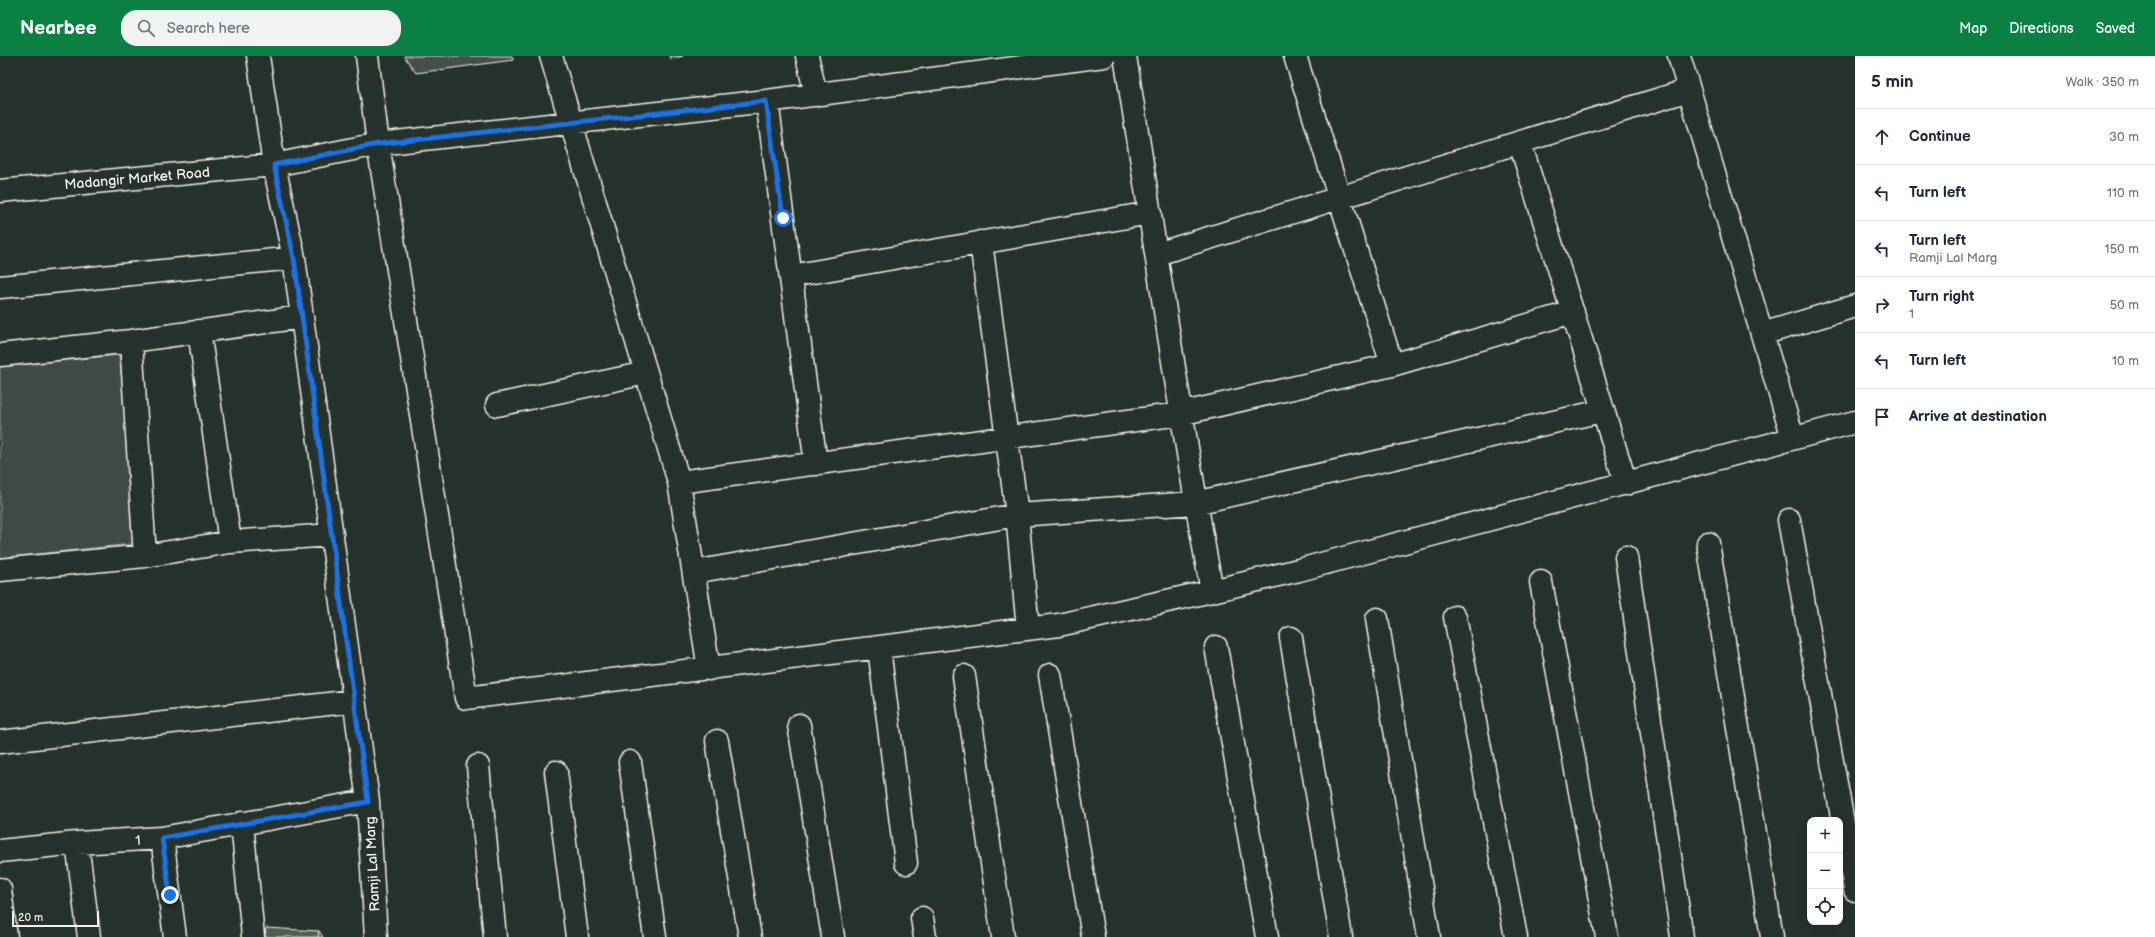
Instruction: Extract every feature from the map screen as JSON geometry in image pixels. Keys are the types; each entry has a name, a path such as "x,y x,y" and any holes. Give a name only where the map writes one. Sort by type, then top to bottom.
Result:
{"street":[{"name":"Ramji Lal Marg","path":"258,56 274,165 294,258 368,802 376,937"},
{"path":"368,56 378,144 466,698 1059,626 1212,592 1626,484 1855,422"},
{"path":"551,56 679,482 709,668"},
{"path":"807,56 816,95"},
{"name":"Madangir Market Road","path":"0,191 274,165 378,144 816,95 1104,56"},
{"path":"1125,56 1157,254 1180,414 1212,592"},
{"path":"1295,56 1392,365"},
{"path":"1679,56 1793,438"},
{"path":"1157,254 1689,90"},
{"path":"766,101 816,464"},
{"path":"1520,142 1602,411 1626,484"},
{"path":"791,276 1150,213"},
{"path":"981,242 1017,515 1028,629"},
{"path":"0,287 294,258"},
{"path":"1762,334 1855,306"},
{"path":"679,482 1007,439 1180,414 1392,365 1573,312"},
{"path":"0,355 131,341 302,317"},
{"path":"199,331 230,542"},
{"path":"131,341 145,556"},
{"path":"497,405 646,373"},
{"path":"694,572 1017,515 1195,503 1602,411"},
{"path":"1788,520 1855,890"},
{"path":"0,570 145,556 230,542 332,535"},
{"path":"1708,543 1772,937"},
{"path":"1626,557 1682,937"},
{"path":"1541,582 1607,937"},
{"path":"1455,617 1516,937"},
{"path":"1377,619 1429,937"},
{"path":"1291,638 1341,937"},
{"path":"1216,647 1267,937"},
{"path":"879,648 906,863"},
{"path":"1050,674 1094,937"},
{"path":"964,676 1002,937"},
{"path":"0,742 354,701"},
{"path":"799,725 833,937"},
{"path":"717,741 750,937"},
{"path":"630,762 655,937"},
{"path":"478,766 495,937"},
{"path":"556,772 577,937"},
{"name":"1","path":"0,851 77,843 162,838 368,802"},
{"path":"242,823 253,937"},
{"path":"162,838 175,937"},
{"path":"77,843 89,937"},
{"path":"0,889 6,937"}],"shaded area":[{"path":"119,355 140,543 0,558 0,367"}],"building":[{"path":"266,928 319,931 318,937 265,937"}],"route":[{"path":"170,895 162,838 368,802 294,258 274,165 378,144 766,101 783,218"}]}
